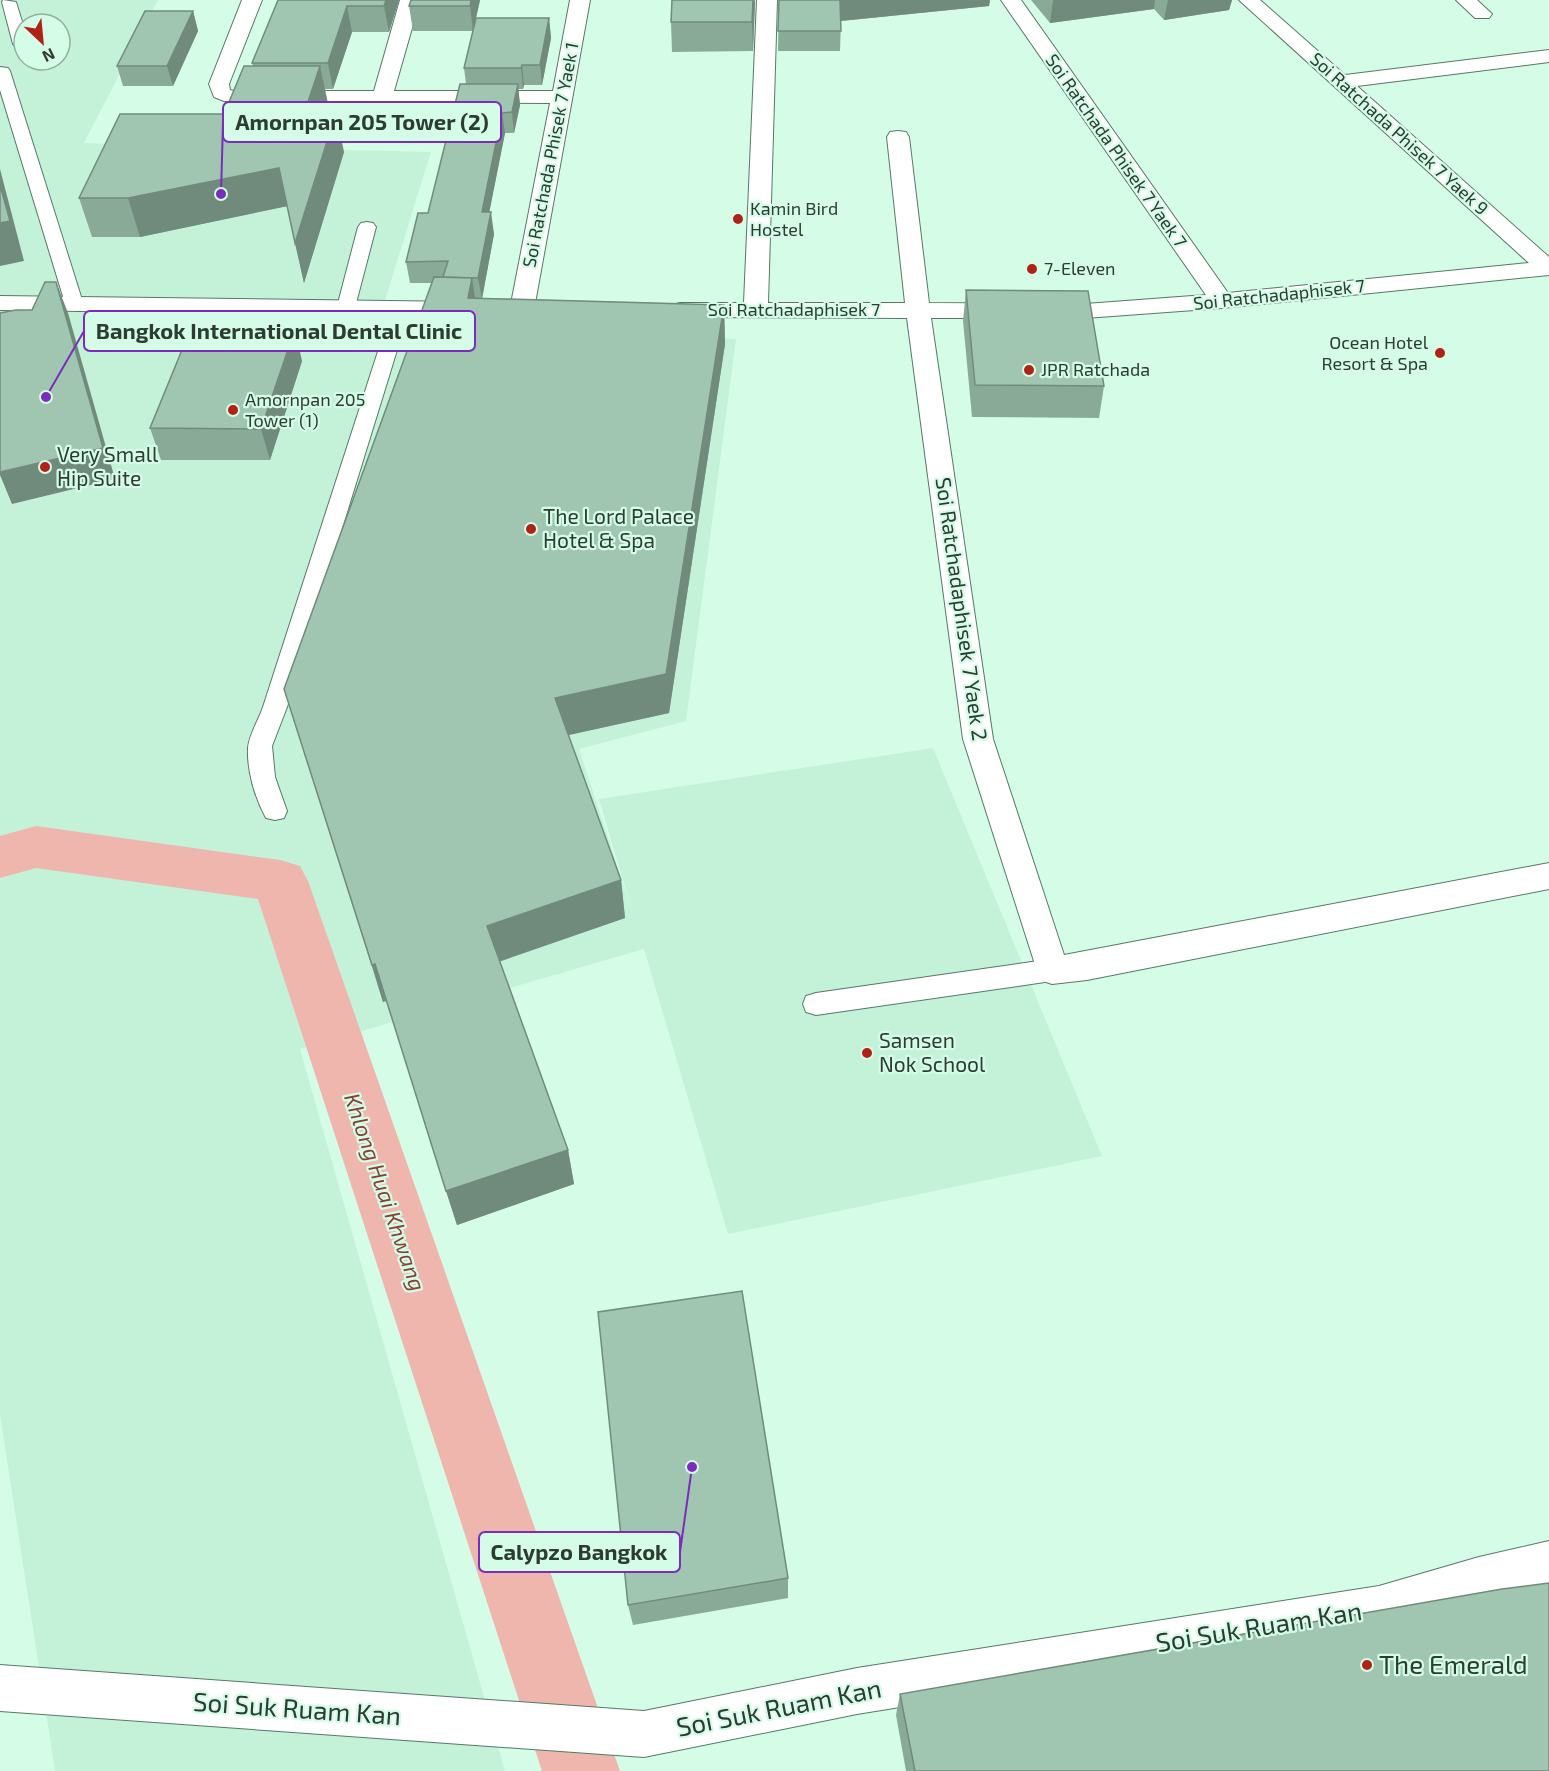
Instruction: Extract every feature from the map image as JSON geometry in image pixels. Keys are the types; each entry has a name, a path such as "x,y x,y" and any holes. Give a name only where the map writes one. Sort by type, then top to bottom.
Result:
{"street":[{"path":"252,0 219,84 221,93 231,97 562,97"},
{"path":"382,97 410,0"},
{"name":"Soi Ratchada Phisek 7 Yaek 1","path":"401,308 514,309 562,97 580,0"},
{"path":"756,310 767,0"},
{"name":"Soi Ratchada Phisek 7 Yaek 7","path":"1011,0 1222,301"},
{"name":"Soi Ratchada Phisek 7 Yaek 9","path":"1249,0 1549,268"},
{"path":"1466,0 1482,14"},
{"path":"1340,82 1539,57 1549,77"},
{"name":"Soi Ratchadaphisek 7 Yaek 2","path":"898,137 918,311 978,739 1052,970"},
{"name":"Soi Ratchadaphisek 7","path":"662,310 1085,311 1222,301 1549,268"},
{"path":"0,303 401,308"},
{"path":"1052,970 1087,966 1549,876"},
{"name":"Soi Suk Ruam Kan","path":"0,1688 644,1734 860,1703 1378,1608 1479,1579 1549,1563"}],"lane":[{"path":"6,2 12,19"},
{"path":"2,71 74,303"},
{"path":"346,307 367,227"},
{"path":"274,810 264,777 260,746 275,707 401,308"},
{"path":"816,1005 1052,970"}],"shaded area":[{"path":"0,0 158,0 84,143 431,152 377,326 736,339 686,721 579,749 633,914 599,799 933,748 1102,1156 728,1234 644,949 300,1049 505,1771 55,1771 0,1415"}],"building":[{"path":"278,0 386,0 384,6 347,6 328,63 252,63"},
{"path":"411,0 471,0 470,6 409,6"},
{"path":"672,0 753,0 752,22 671,22"},
{"path":"779,0 851,0 840,1 841,31 778,31"},
{"path":"145,11 193,11 167,66 117,66"},
{"path":"476,18 549,18 540,65 522,65 521,68 464,68"},
{"path":"244,66 320,66 304,114 336,113 295,243 279,168 128,198 79,198 120,114 224,114"},
{"path":"460,84 518,84 512,112 502,113 482,212 491,212 478,278 443,277 448,261 406,262 418,213 428,213"},
{"path":"0,185 10,221 0,223"},
{"name":"The Lord Palace Hotel & Spa","path":"434,277 472,278 468,298 724,305 666,674 555,698 621,880 487,926 568,1150 446,1191 375,964 372,965 284,689"},
{"path":"45,282 56,282 103,448 0,472 0,313 32,310"},
{"name":"JPR Ratchada","path":"966,290 1088,291 1104,386 975,385"},
{"path":"191,328 295,329 261,429 150,428"},
{"path":"742,1291 788,1578 628,1605 598,1312"},
{"name":"The Emerald","path":"1549,1583 1549,1771 915,1771 900,1694 1502,1589"}],"waterway":[{"name":"Khlong Huai Khwang","path":"0,857 36,847 280,881 581,1771"}],"place":[{"name":"Amornpan 205 Tower (2)","path":"221,194"},
{"name":"Kamin Bird Hostel","path":"738,219"},
{"name":"7-Eleven","path":"1032,269"},
{"name":"Ocean Hotel Resort & Spa","path":"1440,353"},
{"name":"JPR Ratchada","path":"1029,370"},
{"name":"Bangkok International Dental Clinic","path":"46,397"},
{"name":"Amornpan 205 Tower (1)","path":"233,410"},
{"name":"Very Small Hip Suite","path":"45,467"},
{"name":"The Lord Palace Hotel & Spa","path":"531,529"},
{"name":"Samsen Nok School","path":"867,1053"},
{"name":"Calypzo Bangkok","path":"692,1467"},
{"name":"The Emerald","path":"1367,1665"}]}
